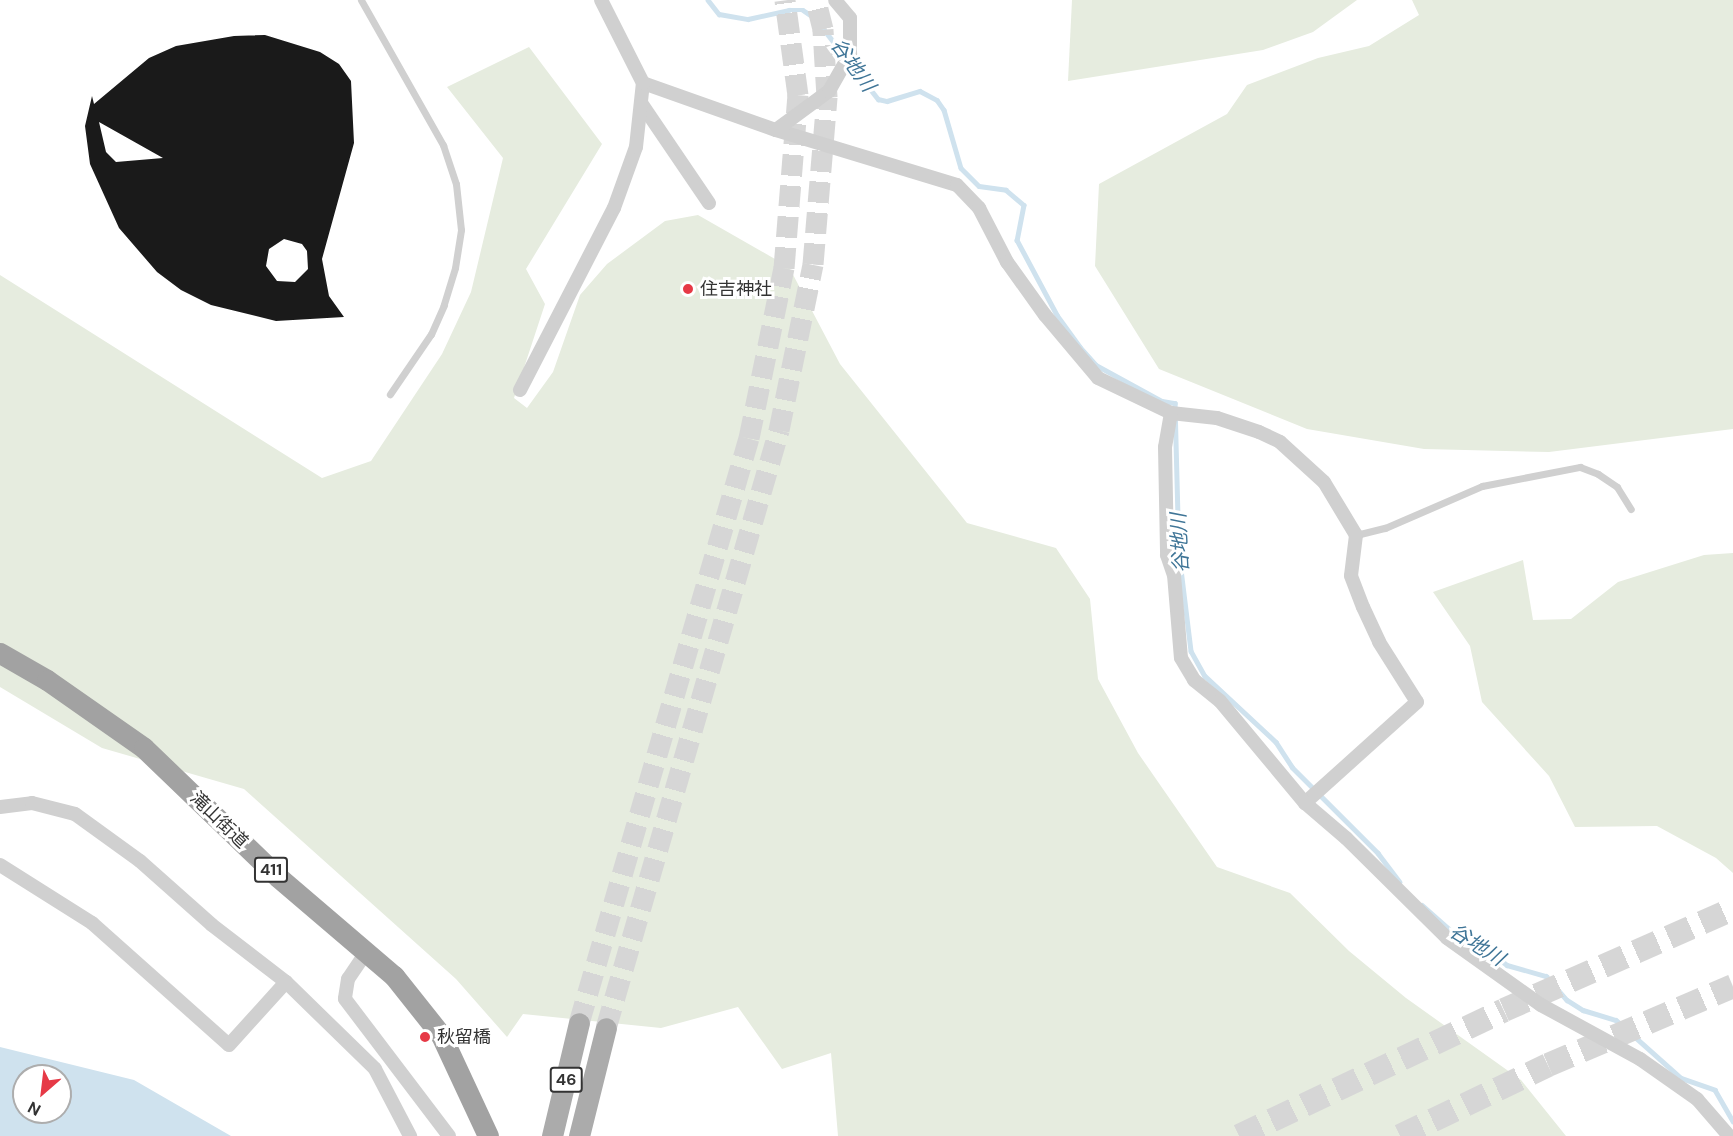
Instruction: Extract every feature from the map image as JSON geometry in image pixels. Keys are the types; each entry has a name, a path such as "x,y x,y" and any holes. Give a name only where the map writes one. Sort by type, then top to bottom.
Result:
{"highway":[{"name":"滝山街道","path":"0,653 56,686 144,748 278,877 367,951 423,1009 441,1035 488,1136"}],"main road":[{"name":"46","path":"552,1136 579,1023"},
{"name":"46","path":"579,1136 606,1028"}],"street":[{"path":"520,390 629,173 643,83 601,0"},
{"path":"776,130 829,91 847,59 850,18 835,0"},
{"path":"643,83 776,130 957,185 979,208 1006,262 1085,366 1118,390 1171,413 1237,423 1280,442 1324,482 1356,535 1351,576 1379,642 1417,702 1305,803"},
{"path":"641,103 709,203"},
{"path":"1171,413 1165,447 1167,555 1174,575 1181,658 1194,680 1227,709 1305,803 1346,838 1447,938 1541,1005 1640,1059 1697,1099 1729,1136"},
{"path":"0,807 32,803 75,814 140,861 212,926 286,982 375,1069 410,1136"},
{"path":"0,865 92,923 229,1046 286,982"},
{"path":"367,951 348,979 345,999 449,1136"}],"lane":[{"path":"361,0 443,145 456,184 461,230 455,268 444,305 430,334 390,394"},
{"path":"1356,535 1385,528 1482,486 1580,467 1598,474 1617,488 1631,509"}],"shaded area":[{"path":"1072,0 1357,0 1313,32 1263,50 1068,81"},
{"path":"1412,0 1733,0 1733,429 1549,452 1424,449 1307,429 1159,369 1095,266 1099,184 1227,114 1247,85 1318,58 1369,46 1419,15"},
{"path":"529,47 602,144 526,269 545,304 514,398 527,408 553,372 580,295 607,264 665,221 698,215 789,267 840,364 967,523 1056,548 1090,599 1098,679 1138,753 1217,867 1290,893 1349,951 1406,998 1521,1080 1566,1136 838,1136 831,1053 782,1069 738,1007 661,1028 523,1014 507,1037 456,979 244,789 102,748 0,687 0,275 322,478 371,461 442,354 471,292 503,158 447,87"},
{"path":"1733,553 1733,873 1716,858 1657,826 1575,827 1549,776 1482,702 1470,646 1433,592 1523,560 1533,620 1571,619 1618,582 1704,555"}],"water":[{"path":"0,1047 69,1064 12,1064 12,1124 72,1124 72,1065 134,1080 231,1136 0,1136"}],"building":[{"path":"265,35 320,52 339,64 351,81 354,143 322,259 329,296 344,317 276,321 211,305 181,290 157,272 119,228 90,164 85,126 92,96 94,104 149,58 176,46 234,36","holes":["99,122 163,158 116,162 106,152","284,239 302,244 307,251 308,269 295,282 277,281 266,266 269,249"]}],"waterway":[{"name":"谷地川","path":"708,0 719,14 748,19 789,10 803,10 815,18 878,99 887,101 920,91 937,100 944,110 961,168 979,186 1006,190 1024,205 1017,240 1057,315 1080,347 1096,365 1162,401 1175,403 1179,553 1191,651 1205,676 1276,742 1292,767 1378,853 1400,882"},
{"name":"谷地川","path":"1422,905 1457,936 1486,948 1507,965 1546,976 1567,1000 1583,1010 1616,1020 1681,1078 1715,1090 1733,1121"}],"tunnel":[{"path":"579,1023 749,438 784,268 798,95 785,0"},
{"path":"606,1028 779,430 813,264 827,97 823,29 816,0"},
{"path":"1239,1136 1504,1010 1733,909"},
{"path":"1400,1136 1548,1065 1733,986"}],"place":[{"name":"住吉神社","path":"688,289"},
{"name":"秋留橋","path":"425,1037"}]}
